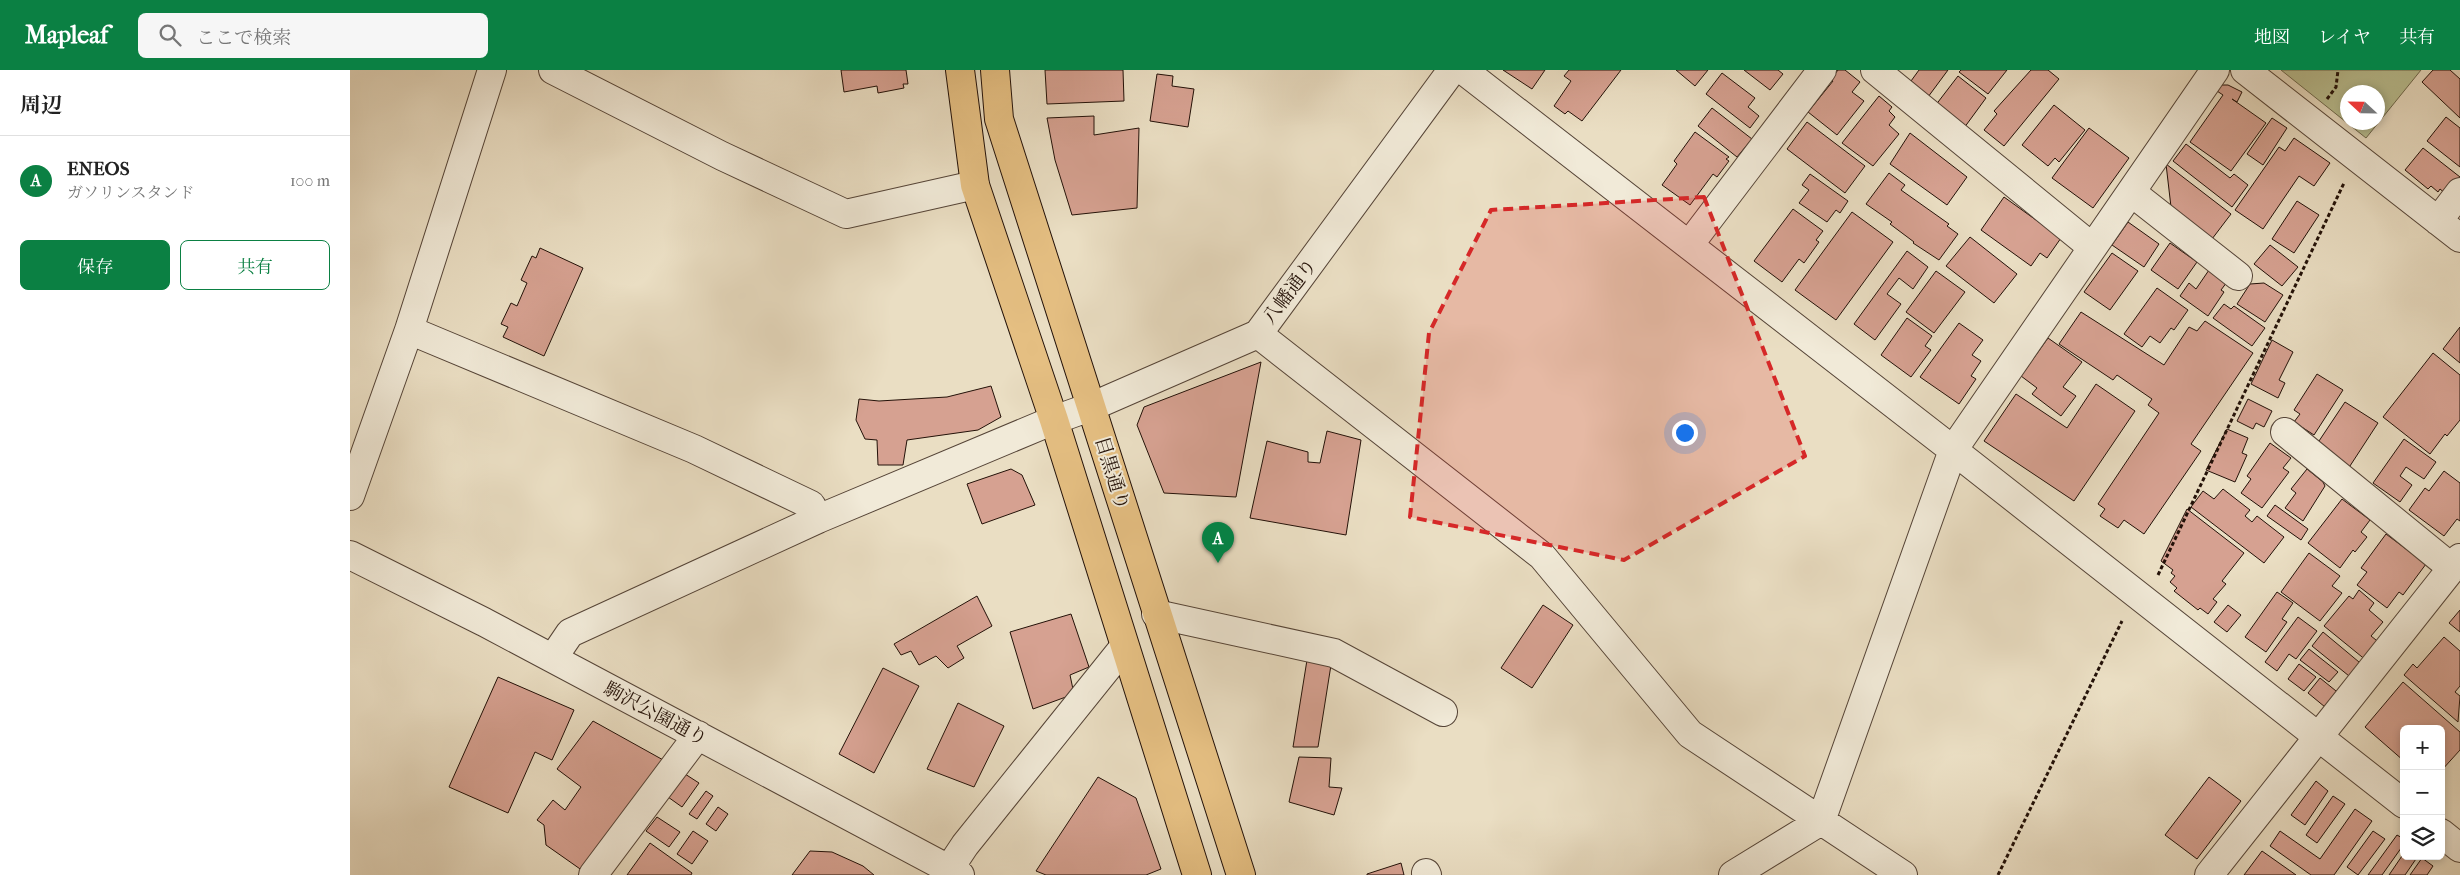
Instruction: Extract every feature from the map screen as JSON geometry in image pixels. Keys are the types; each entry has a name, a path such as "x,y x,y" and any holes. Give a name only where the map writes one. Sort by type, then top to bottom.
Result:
{"main road":[{"path":"960,70 974,185 1054,420 1197,875"},
{"name":"目黒通り","path":"995,70 999,119 1093,406 1156,614 1241,875"}],"street":[{"path":"350,496 409,330 492,70"},
{"path":"554,70 722,156 846,214 974,185"},
{"name":"八幡通り","path":"552,658 570,633 818,519 1054,420 1093,406 1258,334 1452,70"},
{"path":"1463,70 1953,450 2400,801"},
{"path":"1689,245 1822,70"},
{"path":"1875,70 2092,247"},
{"path":"1733,875 1821,821 1953,450 2216,70"},
{"path":"2245,70 2460,238"},
{"path":"2131,192 2238,276"},
{"path":"2438,221 2460,192"},
{"path":"409,330 694,449 811,505 818,519"},
{"path":"1258,334 1542,556 1690,734 1903,875"},
{"path":"2209,875 2456,563 2285,432"},
{"name":"駒沢公園通り","path":"350,555 698,735 951,873"},
{"path":"1156,614 1334,653 1442,712"},
{"path":"951,873 1124,647"},
{"path":"593,875 698,735"},
{"path":"2445,836 2460,848"}],"path":[{"path":"1998,875 2127,612 2156,578 2351,169 2358,159"}],"highlighted area":[{"path":"1704,197 1805,456 1624,560 1410,517 1429,333 1491,210"}],"green space":[{"path":"2281,70 2421,70 2385,115 2385,85 2340,85 2340,117"},
{"path":"2356,130 2372,130 2366,138"}],"building":[{"path":"841,70 906,70 908,84 903,84 904,88 878,93 877,86 844,92"},
{"path":"1045,70 1123,70 1124,101 1047,104"},
{"path":"1503,70 1545,70 1532,89"},
{"path":"1569,70 1621,70 1582,121 1568,111 1565,114 1554,106 1571,81 1564,76"},
{"path":"1676,70 1708,70 1695,86"},
{"path":"1744,70 1778,70 1783,74 1770,90"},
{"path":"1838,70 1845,70 1860,82 1852,92 1864,101 1837,135 1808,112 1833,81 1831,79"},
{"path":"1919,70 1948,70 1928,97 1911,81"},
{"path":"1961,70 2007,70 1988,94 1959,72"},
{"path":"2031,70 2048,70 2059,79 2004,146 1984,130 1997,114 1994,111"},
{"path":"2433,70 2450,70 2460,79 2460,118 2422,82"},
{"path":"1722,73 1755,98 1748,107 1759,116 1750,128 1706,94"},
{"path":"1157,74 1173,76 1172,86 1194,89 1188,127 1150,121"},
{"path":"1958,76 1986,98 1964,128 1935,106"},
{"path":"2220,85 2228,85 2242,92 2237,102 2232,99 2266,123 2231,171 2190,142 2223,95 2217,91"},
{"path":"1879,96 1892,107 1889,111 1895,117 1889,125 1899,134 1873,166 1842,143"},
{"path":"2054,105 2085,130 2059,162 2055,158 2048,166 2022,145"},
{"path":"1712,108 1752,139 1737,157 1698,126"},
{"path":"1094,116 1094,135 1139,128 1137,208 1072,215 1055,160 1047,118"},
{"path":"2446,117 2460,128 2460,167 2427,141"},
{"path":"2272,118 2287,128 2263,165 2247,154"},
{"path":"1807,122 1865,166 1845,193 1787,149"},
{"path":"2089,128 2129,158 2093,208 2052,178"},
{"path":"1695,132 1729,157 1726,159 1729,161 1717,177 1713,174 1690,205 1662,185 1677,164 1674,161"},
{"path":"1910,133 1967,177 1947,205 1890,164"},
{"path":"2294,138 2330,163 2314,186 2299,176 2263,229 2235,210 2279,147 2285,151"},
{"path":"2186,144 2230,178 2234,174 2248,185 2232,207 2173,161"},
{"path":"2423,148 2460,177 2446,194 2440,189 2438,192 2431,186 2428,189 2405,170"},
{"path":"2166,164 2231,214 2212,239 2171,207"},
{"path":"1889,173 1905,185 1901,190 1949,224 1947,226 1958,234 1939,260 1913,243 1890,224 1892,222 1866,204"},
{"path":"1810,174 1848,201 1840,213 1836,210 1827,222 1799,203 1809,190 1802,185"},
{"path":"2004,197 2061,238 2047,258 2040,253 2031,266 1981,230"},
{"path":"2297,201 2319,215 2294,253 2272,239"},
{"path":"1793,209 1823,231 1816,240 1819,242 1804,263 1799,259 1782,282 1754,261"},
{"path":"1852,212 1893,242 1836,320 1795,290"},
{"path":"2128,222 2159,244 2144,267 2112,245"},
{"path":"1970,237 2017,274 1994,303 1946,266"},
{"path":"2170,243 2197,262 2178,289 2151,270"},
{"path":"2270,245 2298,267 2282,286 2254,264"},
{"path":"540,248 583,268 544,356 503,337 508,327 501,324 511,303 517,306 527,283 521,280 532,256 536,258"},
{"path":"1907,251 1928,267 1913,289 1899,278 1887,294 1901,304 1875,340 1854,324"},
{"path":"2112,253 2138,271 2110,310 2084,292"},
{"path":"2209,270 2227,282 2221,290 2224,292 2208,316 2180,296 2189,283 2196,289"},
{"path":"1936,271 1965,292 1934,333 1906,312"},
{"path":"2264,283 2283,295 2265,322 2237,304 2250,284"},
{"path":"2157,288 2188,310 2174,330 2171,328 2160,343 2150,336 2142,347 2124,334"},
{"path":"2224,304 2231,309 2234,306 2265,328 2252,346 2213,318"},
{"path":"2081,312 2164,365 2189,327 2197,331 2205,321 2253,353 2191,444 2201,451 2144,534 2124,520 2118,528 2100,516 2105,509 2098,504 2159,413 2148,405 2152,399 2117,375 2113,380 2059,344"},
{"path":"1907,318 1932,336 1925,346 1931,350 1911,377 1881,355"},
{"path":"1959,323 1983,340 1972,355 1981,361 1971,376 1976,379 1959,404 1920,377"},
{"path":"2460,327 2460,363 2443,349"},
{"path":"2048,338 2082,362 2063,387 2076,396 2061,416 2032,394 2037,388 2021,376"},
{"path":"2272,340 2293,352 2279,380 2285,383 2278,398 2251,384"},
{"path":"2433,353 2460,375 2460,420 2447,436 2445,434 2430,454 2383,417"},
{"path":"1261,362 1236,497 1164,493 1137,425 1144,407"},
{"path":"2317,374 2343,390 2314,435 2294,422 2300,414 2294,410"},
{"path":"2096,384 2135,411 2074,501 1984,441 2016,394 2067,428"},
{"path":"991,386 1001,417 978,430 907,440 903,465 878,465 877,440 865,439 856,420 859,399 879,401 947,397"},
{"path":"2248,399 2272,411 2264,427 2256,423 2253,429 2237,421"},
{"path":"2345,402 2378,423 2348,469 2315,447"},
{"path":"2227,429 2248,438 2242,453 2247,455 2235,482 2206,470"},
{"path":"1327,431 1361,440 1346,535 1250,518 1267,441 1308,452 1308,462 1320,463"},
{"path":"2404,439 2436,462 2424,479 2406,467 2400,476 2412,485 2400,502 2373,483"},
{"path":"2270,443 2291,458 2283,468 2289,472 2262,508 2241,493 2251,479 2247,476"},
{"path":"1011,469 1022,475 1035,505 982,524 967,484"},
{"path":"2307,469 2323,482 2325,486 2303,521 2285,508 2296,493 2291,489"},
{"path":"2444,471 2460,483 2460,521 2457,519 2444,536 2409,510 2425,488 2429,491"},
{"path":"2223,489 2250,510 2245,516 2252,522 2257,516 2284,537 2264,563 2191,507 2203,491 2214,499"},
{"path":"2342,499 2370,520 2361,532 2367,537 2355,552 2353,550 2340,568 2308,543"},
{"path":"2275,505 2308,529 2301,540 2267,516"},
{"path":"2187,509 2244,553 2222,581 2226,584 2213,599 2217,602 2208,614 2200,608 2198,610 2174,591 2177,588 2170,582 2175,576 2171,573 2173,570 2161,561"},
{"path":"2386,534 2426,564 2403,595 2399,592 2387,608 2357,585 2367,572 2361,568"},
{"path":"2309,553 2340,576 2332,586 2342,593 2320,621 2281,592"},
{"path":"2359,590 2374,603 2369,610 2383,622 2371,636 2381,644 2367,661 2324,626 2349,596 2353,599"},
{"path":"2277,592 2293,603 2282,619 2287,622 2266,652 2245,637"},
{"path":"977,596 992,626 957,646 964,658 948,668 936,656 919,665 911,651 901,655 894,644"},
{"path":"1543,605 1573,625 1532,688 1501,668"},
{"path":"2228,605 2241,615 2227,632 2214,622"},
{"path":"2460,610 2460,632 2449,623"},
{"path":"1071,614 1089,667 1070,675 1074,694 1033,709 1010,632"},
{"path":"2298,617 2317,631 2296,659 2289,654 2277,671 2265,662"},
{"path":"2323,632 2365,667 2354,680 2312,646"},
{"path":"2444,637 2460,651 2460,686 2455,692 2460,696 2458,722 2404,675 2413,664 2417,668"},
{"path":"2309,649 2338,672 2329,682 2300,660"},
{"path":"1307,660 1331,665 1318,747 1293,747"},
{"path":"2299,664 2316,677 2304,691 2288,679"},
{"path":"883,668 919,686 874,773 839,754"},
{"path":"498,677 574,710 552,760 535,752 508,813 449,787"},
{"path":"2320,678 2341,695 2325,707 2308,693"},
{"path":"2403,682 2460,732 2460,750 2445,767 2445,725 2400,725 2400,758 2365,727"},
{"path":"958,703 1004,726 974,787 927,769"},
{"path":"593,721 665,761 583,871 546,845 544,825 537,820 553,800 565,810 581,787 557,769"},
{"path":"1299,757 1331,758 1329,787 1342,788 1334,815 1289,802"},
{"path":"685,774 699,783 682,807 668,797"},
{"path":"1098,777 1136,798 1161,869 1146,875 1046,875 1036,871"},
{"path":"2209,777 2241,801 2197,859 2165,835"},
{"path":"2316,781 2328,791 2305,825 2291,815"},
{"path":"706,791 713,796 697,819 689,814"},
{"path":"2333,796 2345,804 2317,843 2306,835"},
{"path":"718,807 728,814 716,831 706,824"},
{"path":"2355,809 2372,821 2334,875 2311,875 2270,846 2280,831 2320,859"},
{"path":"657,817 680,832 669,847 646,831"},
{"path":"693,831 708,841 692,864 677,854"},
{"path":"2373,831 2385,839 2358,875 2347,867"},
{"path":"2397,835 2400,837 2400,850 2382,875 2368,875"},
{"path":"650,843 692,873 691,875 627,875"},
{"path":"810,851 832,852 863,866 874,875 792,875"},
{"path":"2262,851 2296,875 2244,875"},
{"path":"2400,859 2415,860 2405,875 2389,875"},
{"path":"2421,860 2425,860 2433,866 2427,875 2410,875"},
{"path":"1401,863 1404,875 1367,875 1367,874"}],"place":[{"name":"ENEOS","path":"1218,563"}]}
